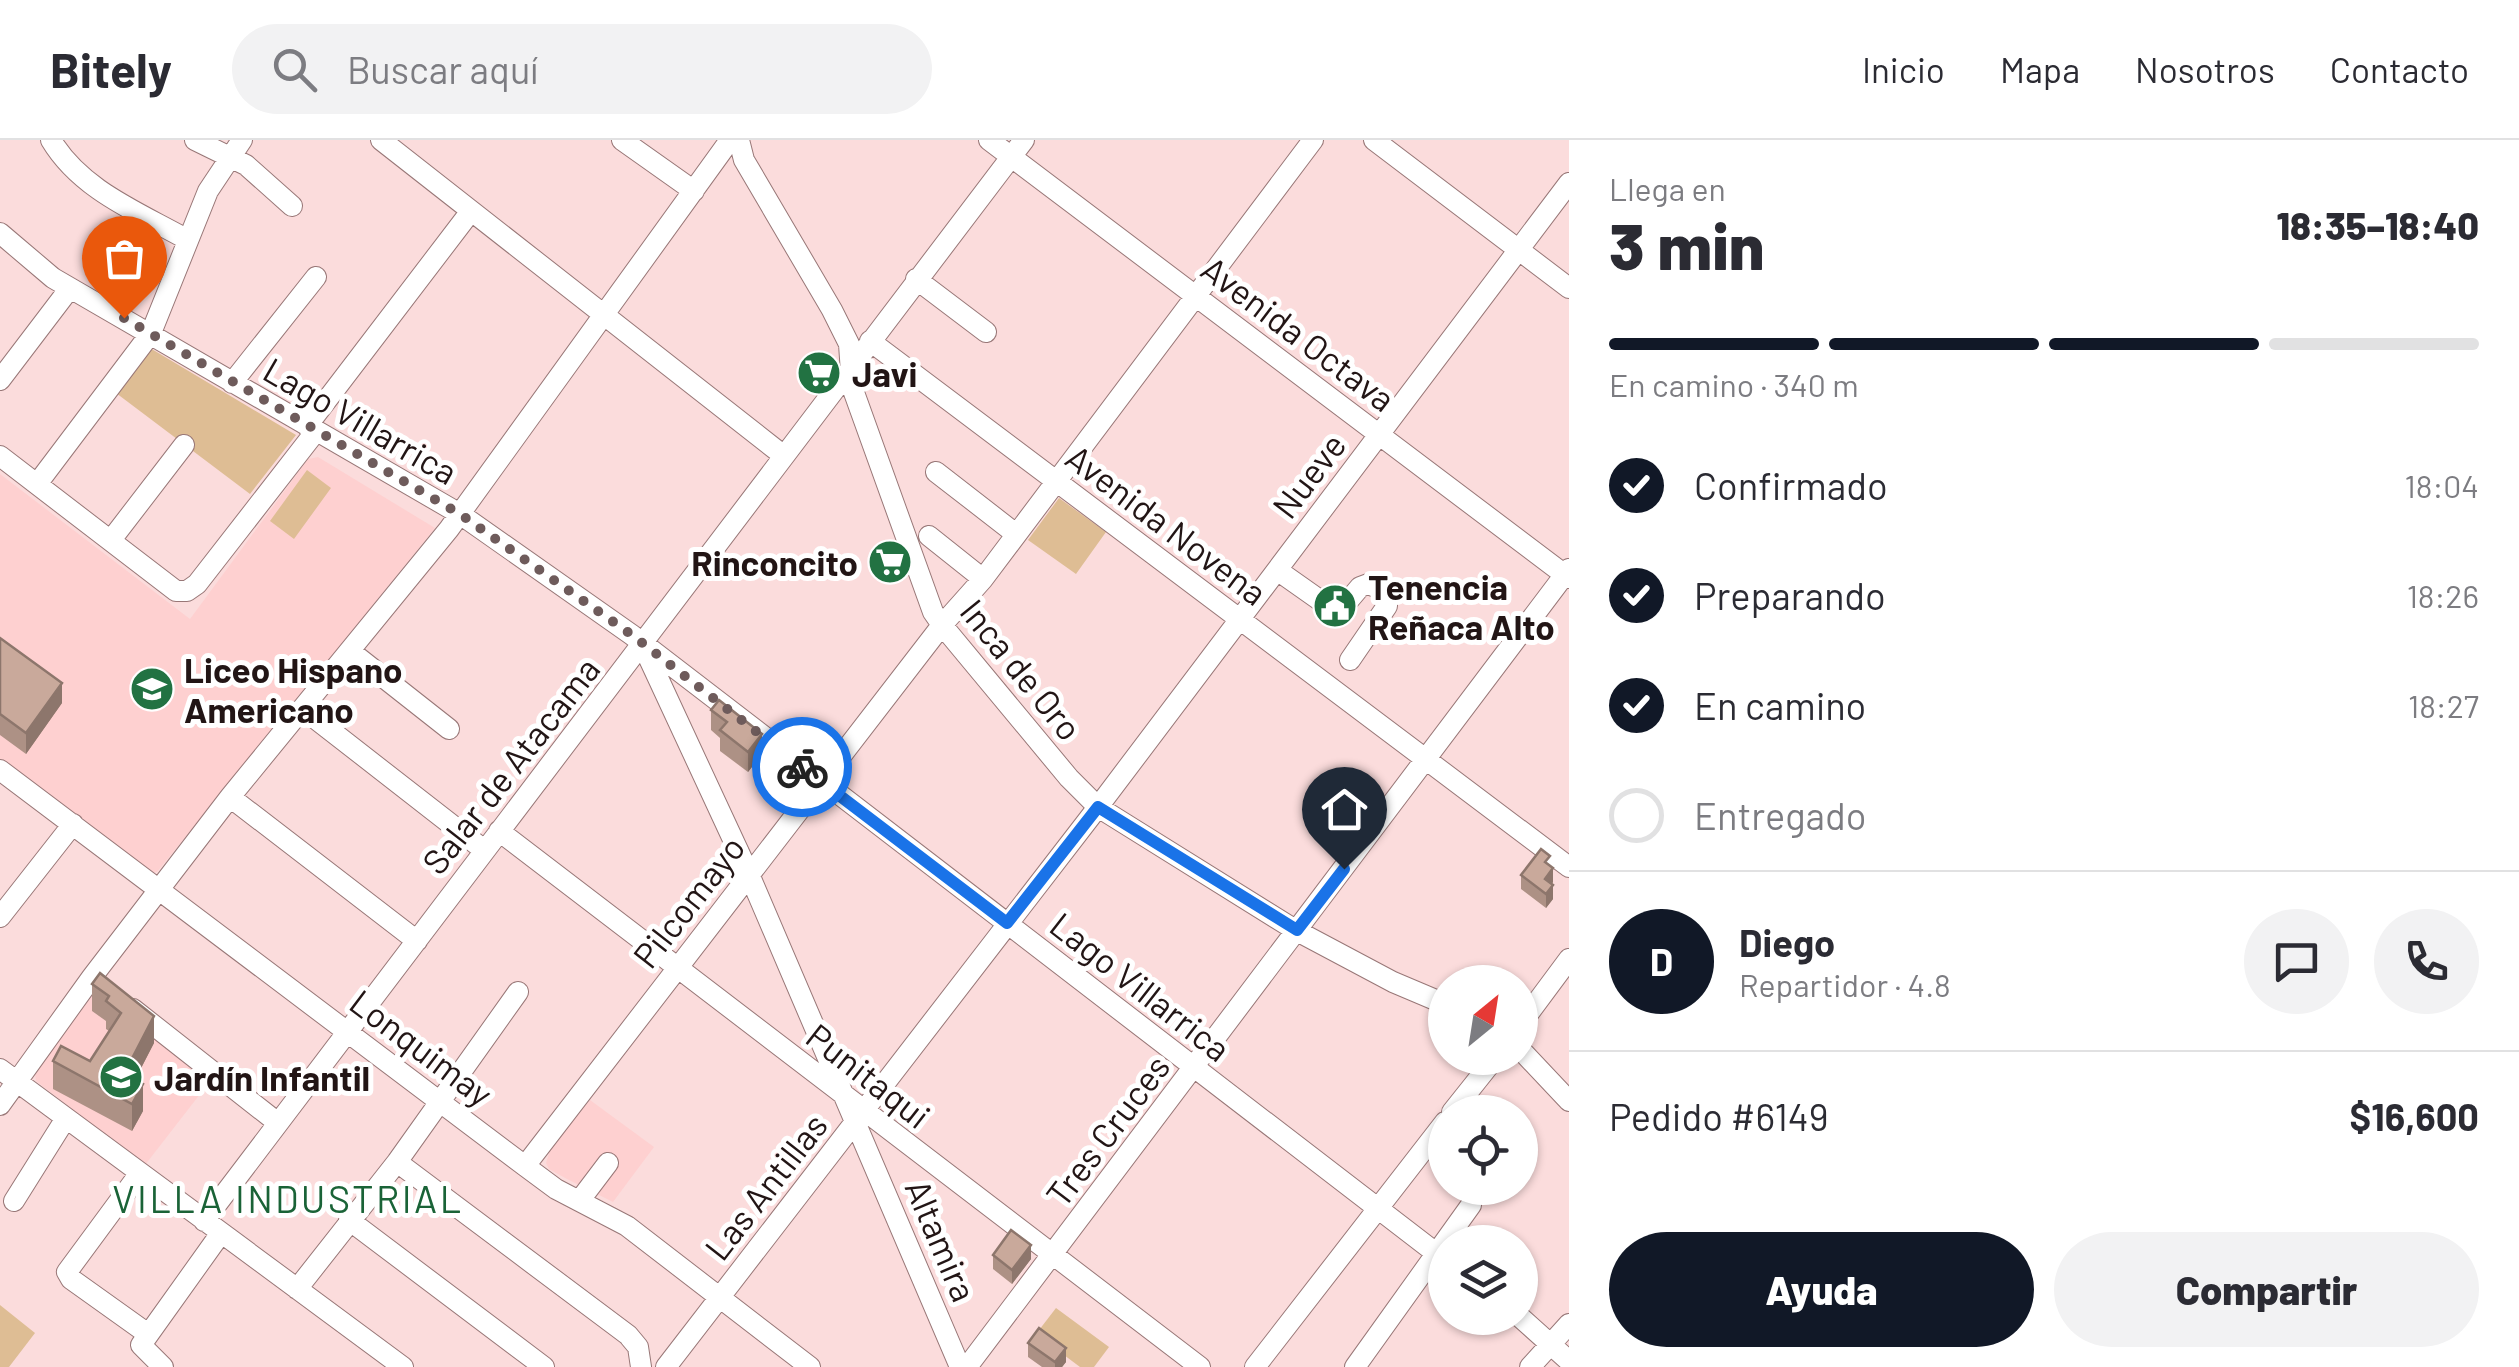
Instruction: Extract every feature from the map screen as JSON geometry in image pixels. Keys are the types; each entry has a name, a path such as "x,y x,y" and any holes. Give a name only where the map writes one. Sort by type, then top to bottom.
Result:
{"street":[{"path":"51,140 91,184 186,240"},
{"path":"195,140 246,165 292,206"},
{"path":"37,484 151,333 208,191 242,140"},
{"path":"380,140 784,456"},
{"path":"622,140 694,190"},
{"path":"0,1105 8,1076 107,989 158,890 460,514 730,140"},
{"name":"Inca de Oro","path":"738,140 744,160 849,344 852,387 933,612 942,625 1069,778 1098,807 1297,930 1428,997"},
{"name":"Avenida Octava","path":"989,140 1018,148 1197,296 1568,574"},
{"name":"Pilcomayo","path":"525,1166 942,625 983,579 1314,140"},
{"path":"1374,140 1569,288"},
{"name":"Salar de Atacama","path":"144,1339 278,1124 1018,148"},
{"name":"Nueve","path":"1098,807 1569,182"},
{"path":"0,456 176,591 188,590 197,584 471,211"},
{"name":"Lago Villarrica","path":"2,242 70,288 460,514 643,645 1428,1247"},
{"path":"232,383 316,277"},
{"path":"916,279 986,332"},
{"path":"0,380 70,288"},
{"name":"Avenida Novena","path":"870,341 1569,867"},
{"path":"111,540 184,445"},
{"path":"936,472 1016,534"},
{"path":"928,536 983,579"},
{"path":"1277,570 1338,613 1368,584 1386,591 1387,606 1350,660"},
{"name":"Tres Cruces","path":"964,1367 1568,574"},
{"path":"643,645 749,874 844,1098"},
{"path":"350,651 449,730"},
{"path":"303,709 484,850"},
{"name":"Lonquimay","path":"0,770 556,1189 627,1226 810,1367"},
{"path":"230,797 416,941"},
{"name":"Las Antillas","path":"666,1367 1098,807"},
{"path":"0,917 72,824"},
{"name":"Punitaqui","path":"500,831 844,1098 860,1117 1200,1367"},
{"path":"1538,1001 1569,959"},
{"path":"107,989 278,1124"},
{"path":"296,1288 397,1162 518,992"},
{"path":"1538,1069 1569,1101"},
{"path":"1466,1095 1482,1075"},
{"path":"8,1076 403,1367"},
{"name":"Altamira","path":"860,1117 964,1367"},
{"path":"14,1200 66,1118"},
{"path":"1255,1367 1428,1144"},
{"path":"397,1162 628,1334 638,1348 642,1367"},
{"path":"580,1200 608,1163"},
{"path":"140,1173 67,1272 144,1339 163,1367"},
{"path":"1459,1225 1471,1205"},
{"path":"350,1220 544,1367"},
{"path":"1355,1367 1428,1272"},
{"path":"1530,1367 1569,1324"},
{"path":"1537,1335 1569,1360"}],"shaded area":[{"path":"150,348 296,435 250,494 116,393"},
{"name":"Liceo Hispano Americano","path":"318,457 435,528 157,872 151,873 0,759 0,474 190,619 308,459"},
{"path":"307,470 331,488 294,539 270,521"},
{"path":"1059,498 1106,532 1076,574 1028,540"},
{"name":"Jardín Infantil","path":"97,989 211,1080 145,1165 36,1081 35,1074"},
{"path":"590,1100 654,1147 613,1202 549,1169 546,1163 550,1150"},
{"path":"0,1305 35,1333 9,1367 0,1367"},
{"path":"1056,1308 1109,1347 1094,1367 1080,1367 1036,1334"}],"building":[{"path":"0,638 62,683 26,733 0,714"},
{"path":"719,700 762,734 748,752 720,730 727,722 711,710"},
{"path":"1541,849 1550,856 1545,862 1553,868 1545,879 1553,885 1546,894 1521,875"},
{"path":"100,973 154,1016 124,1074 143,1084 132,1104 53,1061 61,1046 90,1061 121,1013 106,1001 109,996 92,984"},
{"path":"1011,1230 1031,1245 1012,1270 993,1255"},
{"path":"1039,1328 1066,1348 1055,1362 1028,1343"}],"way so far":[{"path":"124,318 460,514 632,635 802,767"}],"place":[{"name":"Javi","path":"819,373"},
{"name":"Rinconcito","path":"890,562"},
{"name":"Tenencia Reñaca Alto","path":"1335,606"},
{"name":"Liceo Hispano Americano","path":"152,689"},
{"name":"Jardín Infantil","path":"121,1077"}],"district":[{"name":"VILLA INDUSTRIAL","path":"288,1198"}],"route":[{"path":"802,767 1007,923 1098,807 1297,930 1344,869"}]}
